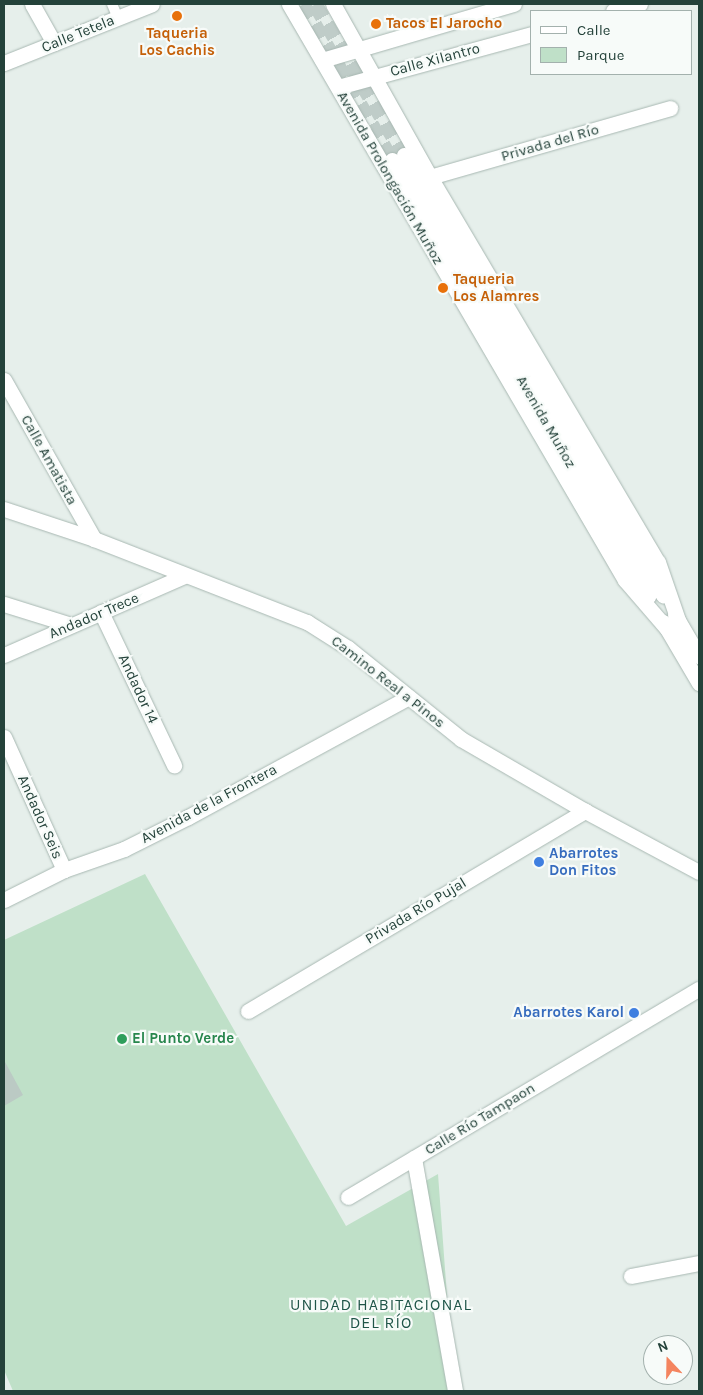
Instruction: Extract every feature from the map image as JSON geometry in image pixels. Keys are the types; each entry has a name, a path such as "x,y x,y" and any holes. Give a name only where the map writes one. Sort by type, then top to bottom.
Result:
{"street":[{"path":"32,4 54,43"},
{"name":"Calle Tetela","path":"4,64 152,4"},
{"name":"Avenida Prolongación Muñoz","path":"288,4 625,580 674,627"},
{"path":"333,4 430,177 658,562 674,627"},
{"path":"322,60 514,4"},
{"path":"617,10 640,4"},
{"name":"Calle Xilantro","path":"338,87 530,35"},
{"name":"Privada del Río","path":"430,177 670,108"},
{"name":"Avenida Muñoz","path":"398,157 686,646 699,683"},
{"name":"Calle Amatista","path":"4,380 94,539"},
{"name":"Camino Real a Pinos","path":"4,509 94,539 184,576 308,622 348,648 461,740 585,812 699,872"},
{"name":"Andador Trece","path":"4,655 184,576"},
{"path":"4,604 71,625"},
{"name":"Andador 14","path":"102,612 174,765"},
{"name":"Avenida Muñoz","path":"686,646 699,656"},
{"name":"Avenida de la Frontera","path":"4,900 64,870 124,849 172,825 409,697"},
{"name":"Andador Seis","path":"4,737 64,870"},
{"name":"Privada Río Pujal","path":"248,1011 585,812"},
{"name":"Calle Río Tampaon","path":"455,1391 414,1158 699,989"},
{"path":"348,1197 414,1158"},
{"path":"631,1276 699,1263"}],"lane":[{"path":"112,4 118,18"}],"green space":[{"name":"El Punto Verde","path":"145,874 346,1226 438,1174 454,1391 13,1391 4,1370 4,940"}],"building":[{"path":"4,1060 23,1095 4,1106"}],"tunnel":[{"path":"303,4 392,160"},
{"path":"315,4 404,155"}],"place":[{"name":"Taqueria Los Cachis","path":"177,16"},
{"name":"Tacos El Jarocho","path":"376,24"},
{"name":"Taqueria Los Alamres","path":"443,288"},
{"name":"Abarrotes Don Fitos","path":"539,862"},
{"name":"Abarrotes Karol","path":"634,1013"},
{"name":"El Punto Verde","path":"122,1039"}],"district":[{"name":"UNIDAD HABITACIONAL DEL RÍO","path":"381,1314"}]}
